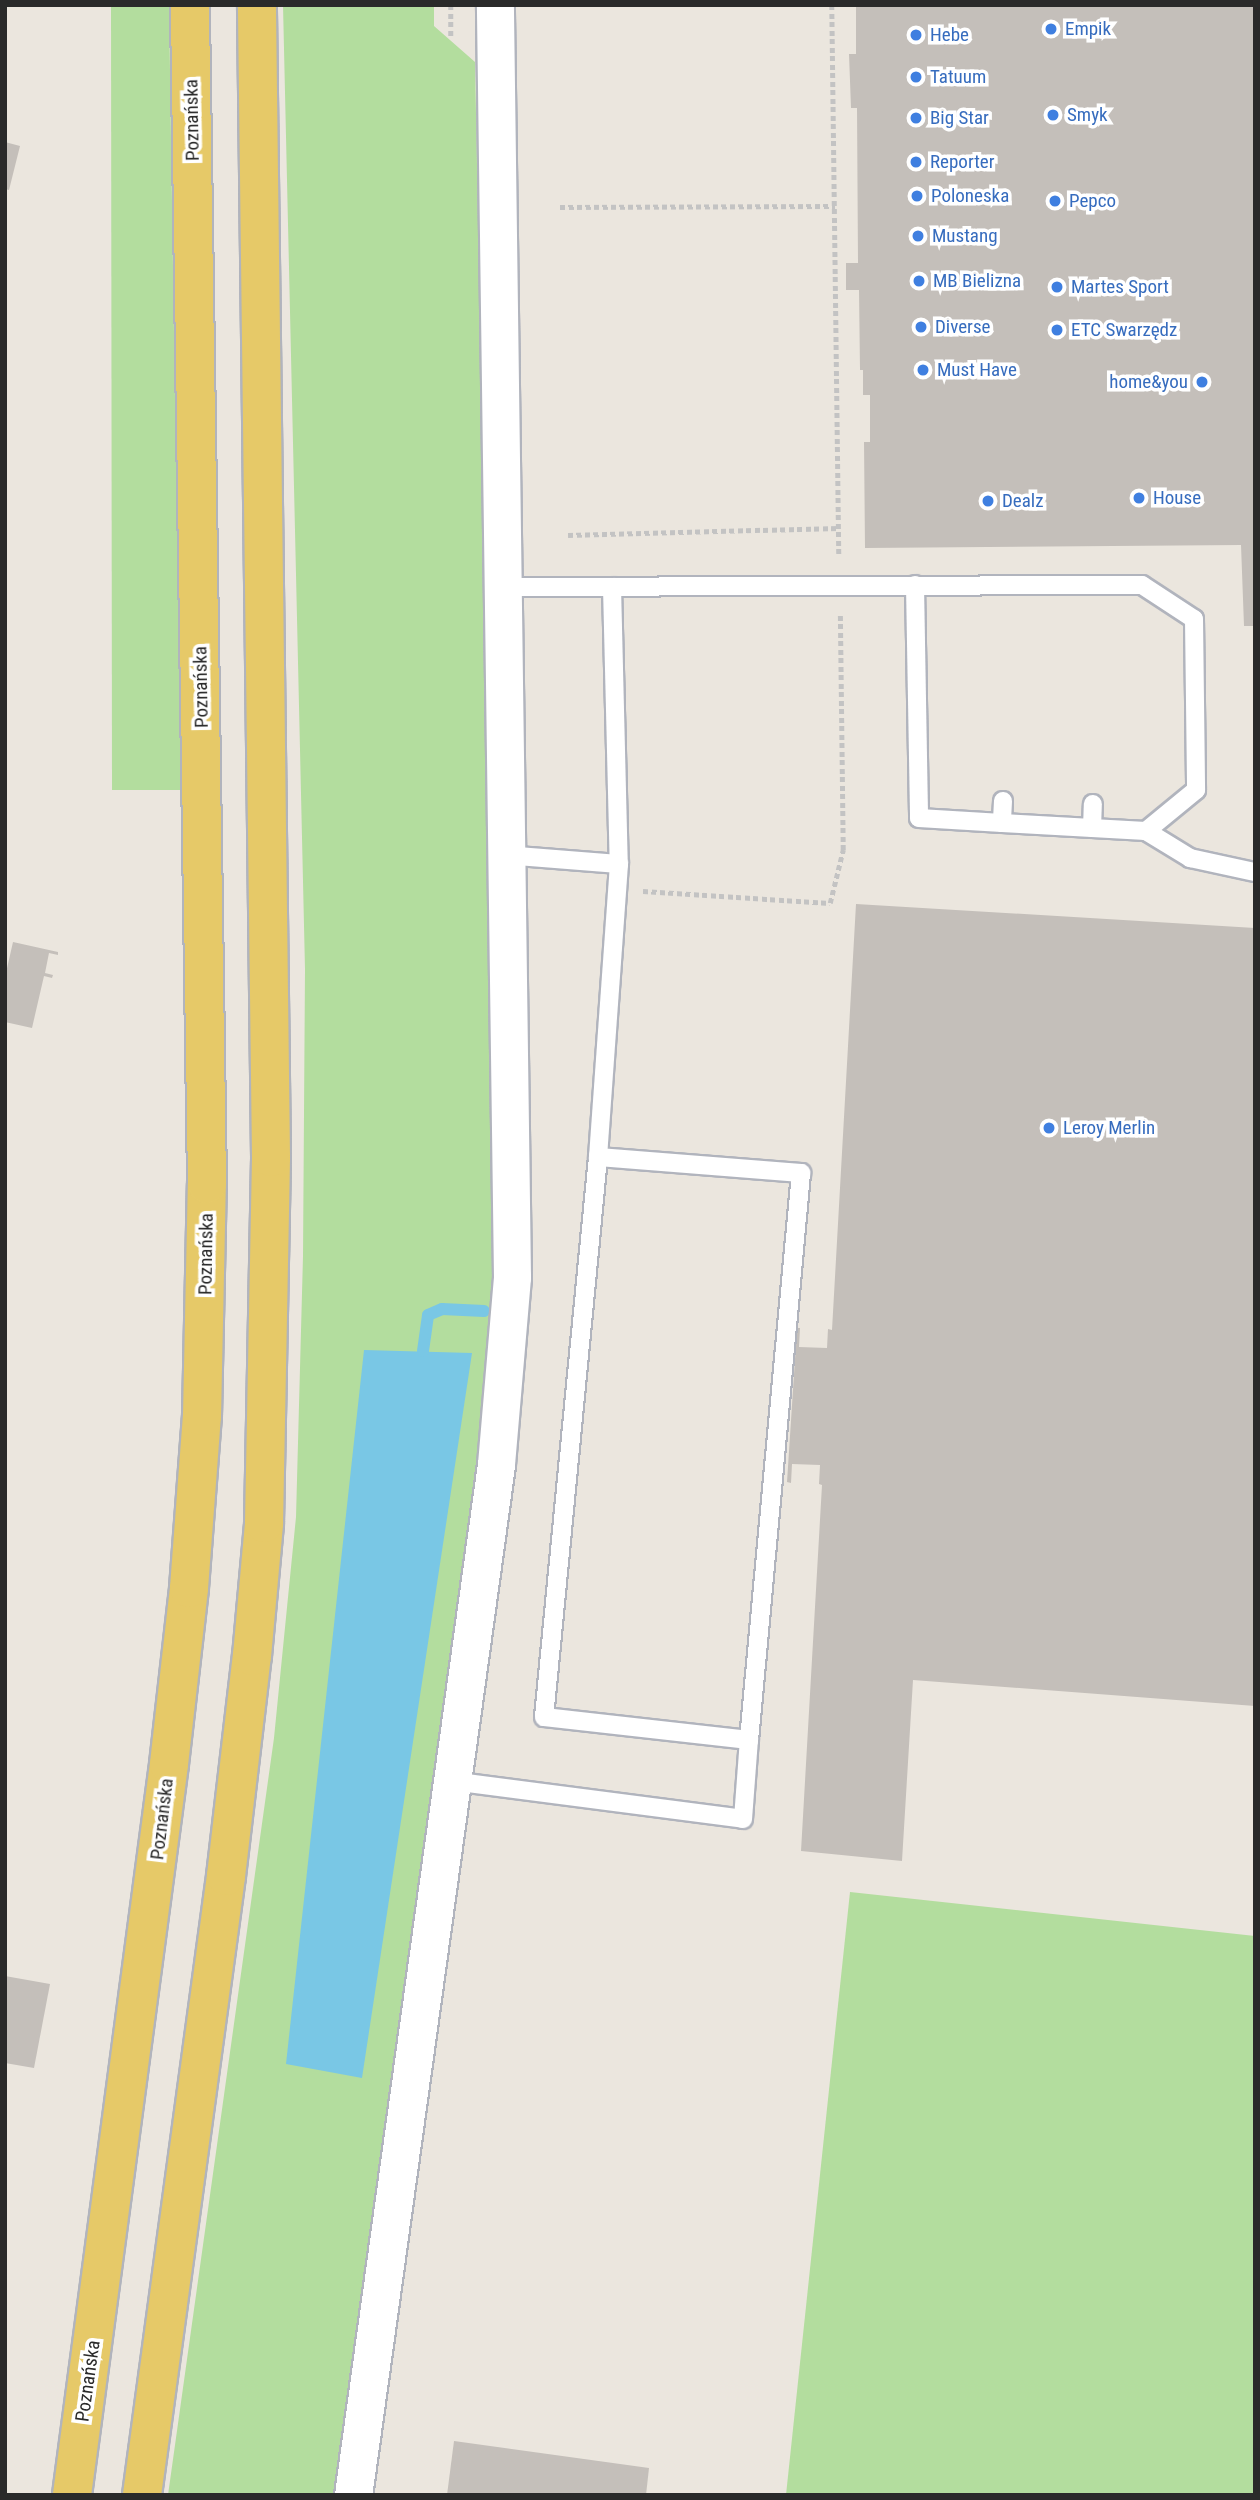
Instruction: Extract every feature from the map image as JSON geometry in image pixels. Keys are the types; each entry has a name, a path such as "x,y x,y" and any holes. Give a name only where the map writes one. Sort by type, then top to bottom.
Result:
{"main road":[{"name":"Poznańska","path":"72,2495 169,1764 190,1588 202,1416 207,1170 190,5"},
{"path":"142,2495 226,1876 264,1523 271,1157 257,5"}],"street":[{"path":"354,2495 496,1464 513,1278 504,855 495,5"}],"lane":[{"path":"915,585 919,818 1146,831 1190,858 1255,872"},
{"path":"503,587 1142,585 1194,619 1196,790 1146,831"},
{"path":"612,587 619,864 598,1157 544,1717 749,1740"},
{"path":"1002,823 1003,801"},
{"path":"1092,828 1093,804"},
{"path":"504,855 619,864"},
{"path":"452,1781 743,1819 801,1173 598,1157"}],"path":[{"path":"451,5 451,38"},
{"path":"617,889 830,903 843,850 832,5"},
{"path":"559,207 835,206"},
{"path":"568,535 839,528"}],"green space":[{"path":"111,5 169,5 181,790 112,790"},
{"path":"283,5 434,5 434,26 475,62 499,1284 475,1515 334,2495 168,2495 274,1738 296,1517 303,1256 305,969"},
{"path":"850,1892 1255,1936 1255,2495 786,2495"}],"water":[{"path":"364,1350 472,1353 362,2078 286,2064"}],"building":[{"name":"ETC Swarzędz","path":"856,5 1255,5 1255,626 1244,626 1241,545 865,548 864,442 870,442 870,395 863,395 863,370 860,370 859,290 846,290 846,263 858,263 857,108 851,108 849,54 856,54"},
{"path":"5,142 20,146 9,190 5,189"},
{"name":"Leroy Merlin","path":"856,904 1255,928 1255,1706 913,1680 902,1861 801,1851 822,1485 819,1484 820,1465 792,1464 791,1483 787,1482 797,1328 800,1328 799,1347 827,1348 828,1329 832,1330"},
{"path":"13,942 58,952 58,955 49,953 45,973 53,975 52,978 44,976 32,1028 5,1022 5,977"},
{"path":"5,1976 50,1984 34,2068 5,2063"},
{"path":"454,2441 649,2468 646,2495 447,2495"}],"waterway":[{"path":"423,1351 428,1315 442,1309 484,1311"}],"place":[{"name":"Empik","path":"1051,29"},
{"name":"Hebe","path":"916,35"},
{"name":"Tatuum","path":"916,77"},
{"name":"Smyk","path":"1053,115"},
{"name":"Big Star","path":"916,118"},
{"name":"Reporter","path":"916,162"},
{"name":"Poloneska","path":"917,196"},
{"name":"Pepco","path":"1055,201"},
{"name":"Mustang","path":"918,236"},
{"name":"MB Bielizna","path":"919,281"},
{"name":"Martes Sport","path":"1057,287"},
{"name":"Diverse","path":"921,327"},
{"name":"ETC Swarzędz","path":"1057,330"},
{"name":"Must Have","path":"923,370"},
{"name":"home&you","path":"1202,382"},
{"name":"House","path":"1139,498"},
{"name":"Dealz","path":"988,501"},
{"name":"Leroy Merlin","path":"1049,1128"}]}
